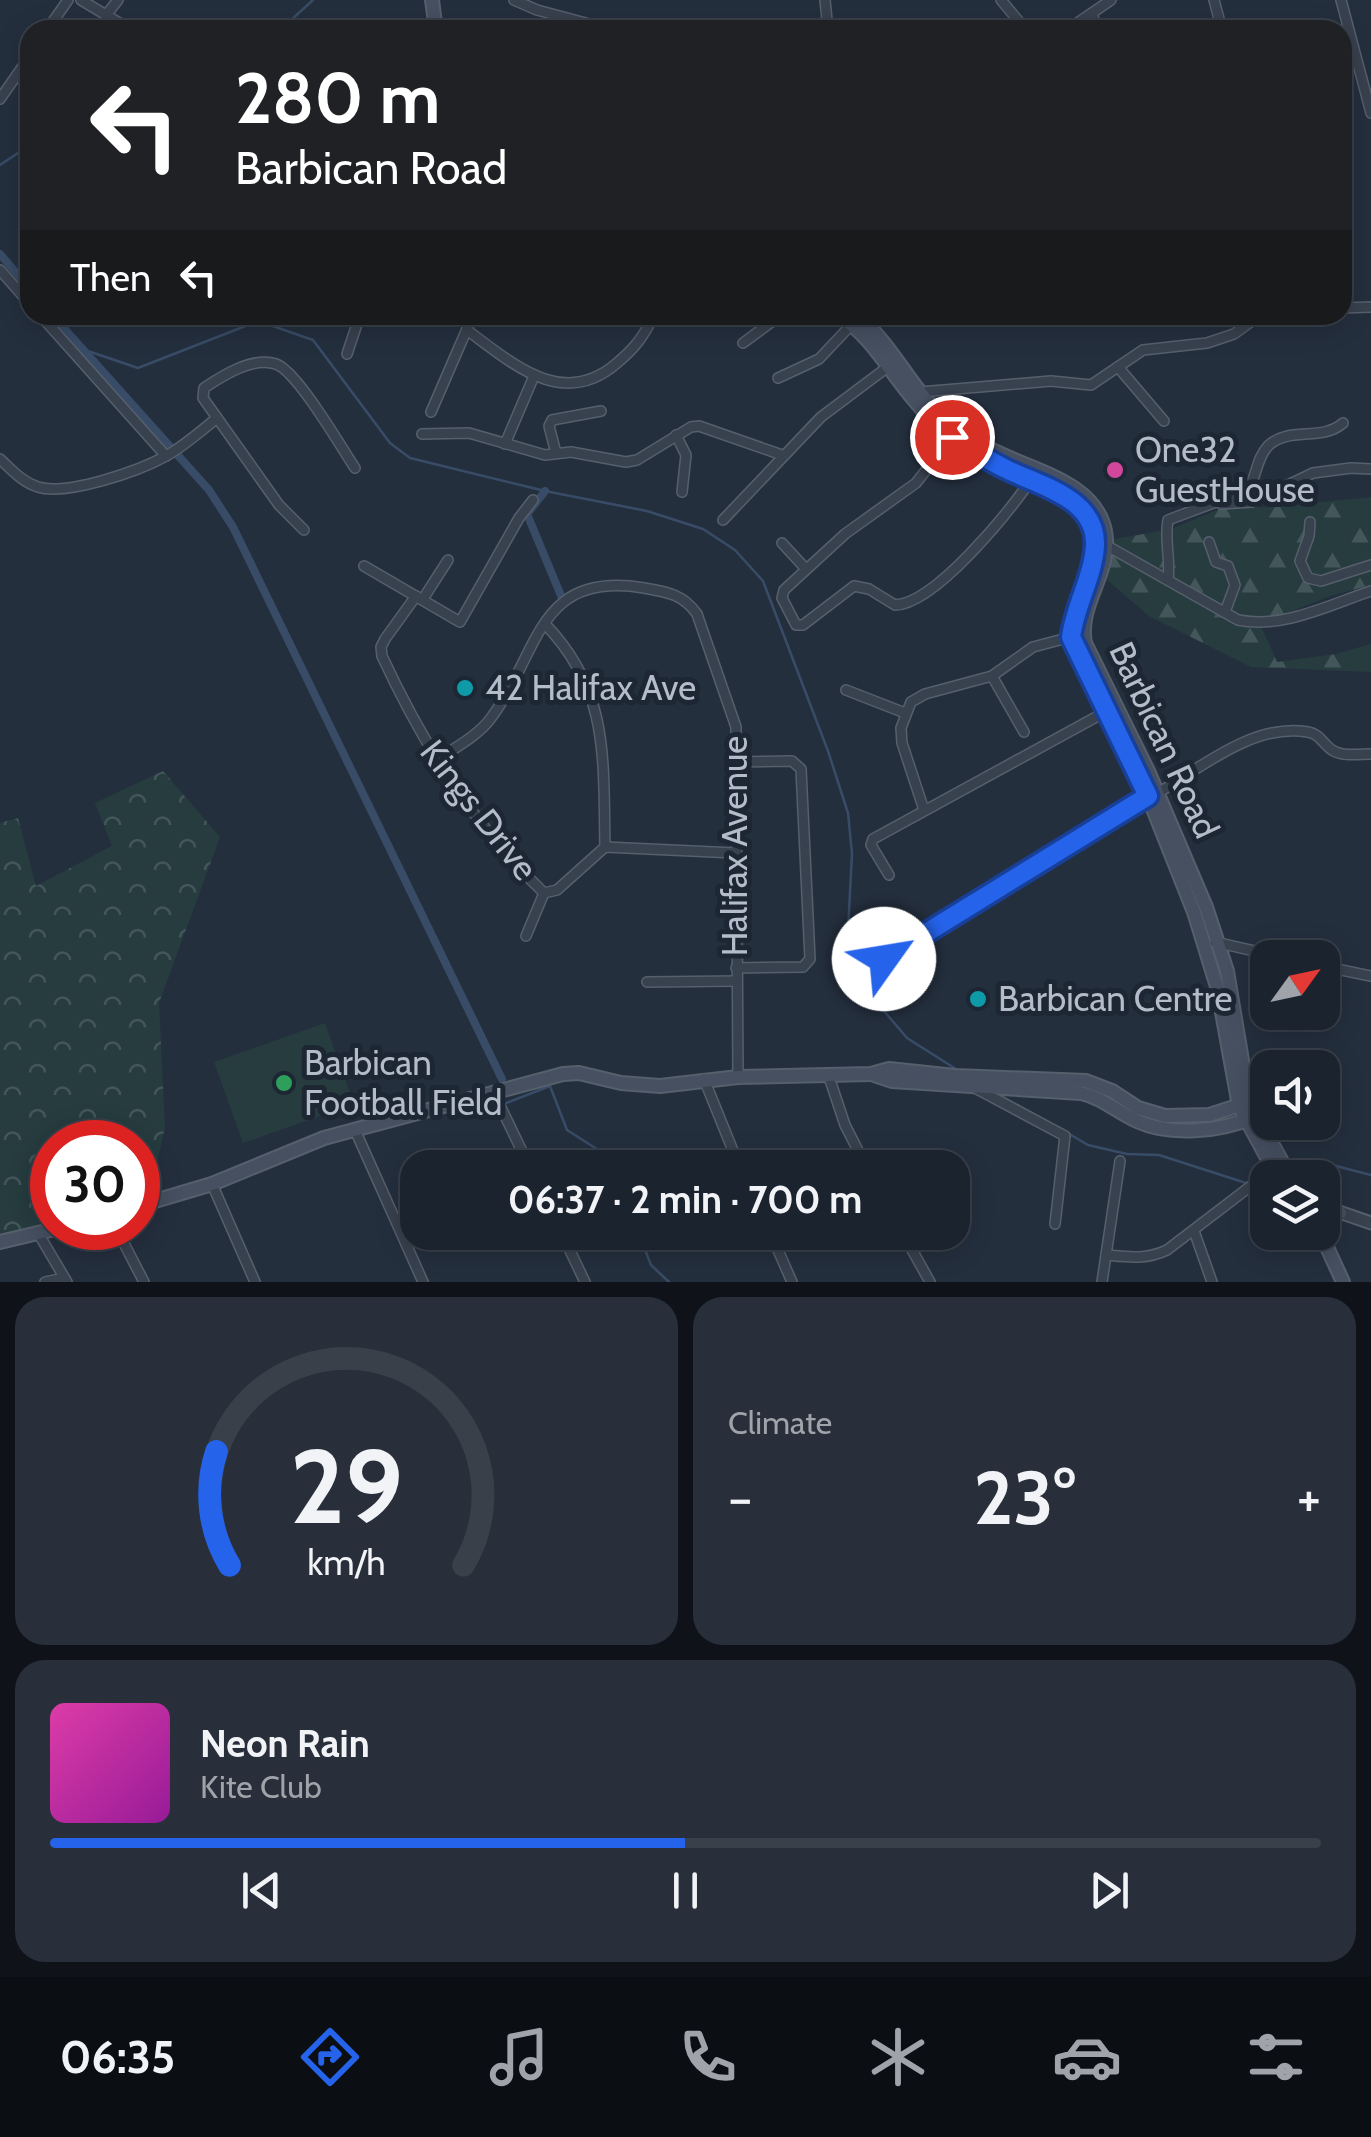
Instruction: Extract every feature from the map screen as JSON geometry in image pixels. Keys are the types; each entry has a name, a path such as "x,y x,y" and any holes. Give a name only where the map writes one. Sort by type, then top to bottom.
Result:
{"main road":[{"path":"858,325 914,401 952,437 1080,506 1100,542"},
{"path":"861,325 889,346 939,413 980,444 1082,494 1099,514 1100,542"},
{"name":"Barbican Road","path":"1100,542 1071,637 1153,794 1204,939 1247,1111 1270,1160"},
{"name":"Barbican Road","path":"1100,542 1103,572 1084,624 1085,643 1219,944 1227,971 1247,1111 1279,1160"},
{"path":"160,1199 212,1184 324,1138 534,1080 578,1074 660,1086 704,1079 871,1074 889,1069 955,1076 978,1084 1094,1096 1136,1121 1172,1130 1192,1130 1247,1111"},
{"path":"871,1074 892,1081 1086,1082 1098,1084 1138,1108 1165,1116 1247,1111"},
{"path":"0,1242 30,1235"},
{"path":"1325,1250 1331,1268 1341,1279"}],"street":[{"path":"82,0 115,20"},
{"path":"106,15 118,0"},
{"path":"514,0 574,20"},
{"path":"1001,0 1018,20"},
{"path":"1082,20 1111,0"},
{"path":"1092,13 1094,20"},
{"path":"1352,41 1371,113"},
{"path":"0,99 20,70"},
{"path":"0,270 20,293"},
{"path":"49,325 166,456"},
{"path":"347,354 357,325"},
{"path":"431,412 469,325"},
{"path":"467,330 534,376 579,384 596,380 642,341 649,325"},
{"path":"743,343 767,325"},
{"path":"778,378 820,359 850,325"},
{"path":"920,392 1051,382 1090,385 1143,350 1208,343 1246,325"},
{"path":"304,530 279,505 202,392 243,366 277,364 292,376 355,468"},
{"path":"724,520 821,417 890,366"},
{"path":"1118,367 1164,420"},
{"path":"505,444 534,376"},
{"path":"556,453 549,426 552,420 601,411"},
{"path":"0,459 26,482 50,490 76,487 166,456 218,418"},
{"path":"1211,505 1248,490 1260,457 1279,437 1332,431 1343,423"},
{"path":"422,434 469,434 545,456 556,453 632,462 699,426 782,455"},
{"path":"676,436 686,455 682,492"},
{"path":"952,437 916,483 806,568 782,594 795,624 802,626 854,586 862,586 895,605 915,601 976,548 1031,480"},
{"path":"1168,580 1168,520 1211,505 1252,502 1313,474 1371,469"},
{"path":"364,566 454,620 464,619 519,518 534,500"},
{"path":"1310,522 1300,562 1308,578 1321,581 1369,566 1371,580"},
{"path":"1100,542 1238,620 1254,623 1287,619 1371,591"},
{"path":"1209,542 1216,562 1228,566 1236,584 1225,612"},
{"path":"782,543 806,568"},
{"name":"Kings Drive","path":"448,560 380,647 400,694 437,760 485,829 544,892 558,890 604,847"},
{"name":"Halifax Avenue","path":"437,760 491,720 545,624 582,590 619,584 674,593 689,603 697,614 736,727 738,1077"},
{"path":"545,624 579,666 599,720 604,847 736,853"},
{"path":"924,810 902,743 905,713 917,697 992,676 1033,647 1071,637"},
{"path":"992,676 1024,732"},
{"path":"846,690 905,713"},
{"path":"890,875 871,844 873,839 1108,711"},
{"path":"884,959 1247,740 1303,731 1315,734 1331,750 1342,754 1371,754"},
{"path":"736,762 792,760 801,769 810,960 802,967 736,968"},
{"path":"526,936 544,892"},
{"path":"1204,939 1250,950"},
{"path":"897,950 913,978"},
{"path":"1340,970 1371,976"},
{"path":"647,982 736,981"},
{"path":"828,1074 844,1125 857,1150"},
{"path":"704,1079 733,1150"},
{"path":"978,1084 1065,1136 1055,1224"},
{"path":"494,1093 521,1150"},
{"path":"1247,1111 1250,1108"},
{"path":"355,1130 423,1282"},
{"path":"1102,1282 1120,1162"},
{"path":"212,1184 254,1282"},
{"path":"1106,1255 1154,1256 1250,1191"},
{"path":"1340,1213 1371,1223"},
{"path":"1194,1231 1212,1282"},
{"path":"45,1282 65,1280 48,1250"},
{"path":"127,1250 144,1282"},
{"path":"569,1250 584,1282"},
{"path":"778,1250 792,1282"},
{"path":"912,1250 930,1282"}],"green space":[{"path":"1371,497 1371,585 1330,596 1260,624 1277,662 1336,654 1371,644 1371,672 1251,667 1149,616 1105,578 1110,540 1171,529 1222,508"},
{"path":"163,771 220,837 159,1003 165,1127 160,1150 160,1120 30,1120 30,1230 0,1238 0,823 18,818 36,886 112,846 95,803"},
{"name":"Barbican Football Field","path":"325,1023 354,1104 243,1143 214,1062"}],"waterway":[{"path":"291,20 313,0"},
{"path":"0,165 20,152"},
{"path":"0,254 20,277"},
{"path":"61,325 209,490 233,527 502,1079"},
{"path":"79,348 138,368 248,325"},
{"path":"270,325 313,340 390,443 410,458 647,511 703,529 735,550 763,581 848,813 852,854 847,950 855,977 907,1038 959,1071"},
{"path":"545,491 527,514 562,598"},
{"path":"504,1104 550,1086 567,1130 598,1150"},
{"path":"996,1093 1046,1121"},
{"path":"1066,1132 1088,1145 1127,1154 1159,1155 1246,1183"},
{"path":"1340,1167 1371,1175"},
{"path":"645,1250 651,1265 669,1282"}],"place":[{"name":"One32 GuestHouse","path":"1115,470"},
{"name":"42 Halifax Ave","path":"465,688"},
{"name":"Barbican Centre","path":"978,999"},
{"name":"Barbican Football Field","path":"284,1083"}],"route":[{"path":"884,959 1148,796 1071,637 1095,549 1089,520 1080,506 1067,497 1006,470 952,437"}]}
